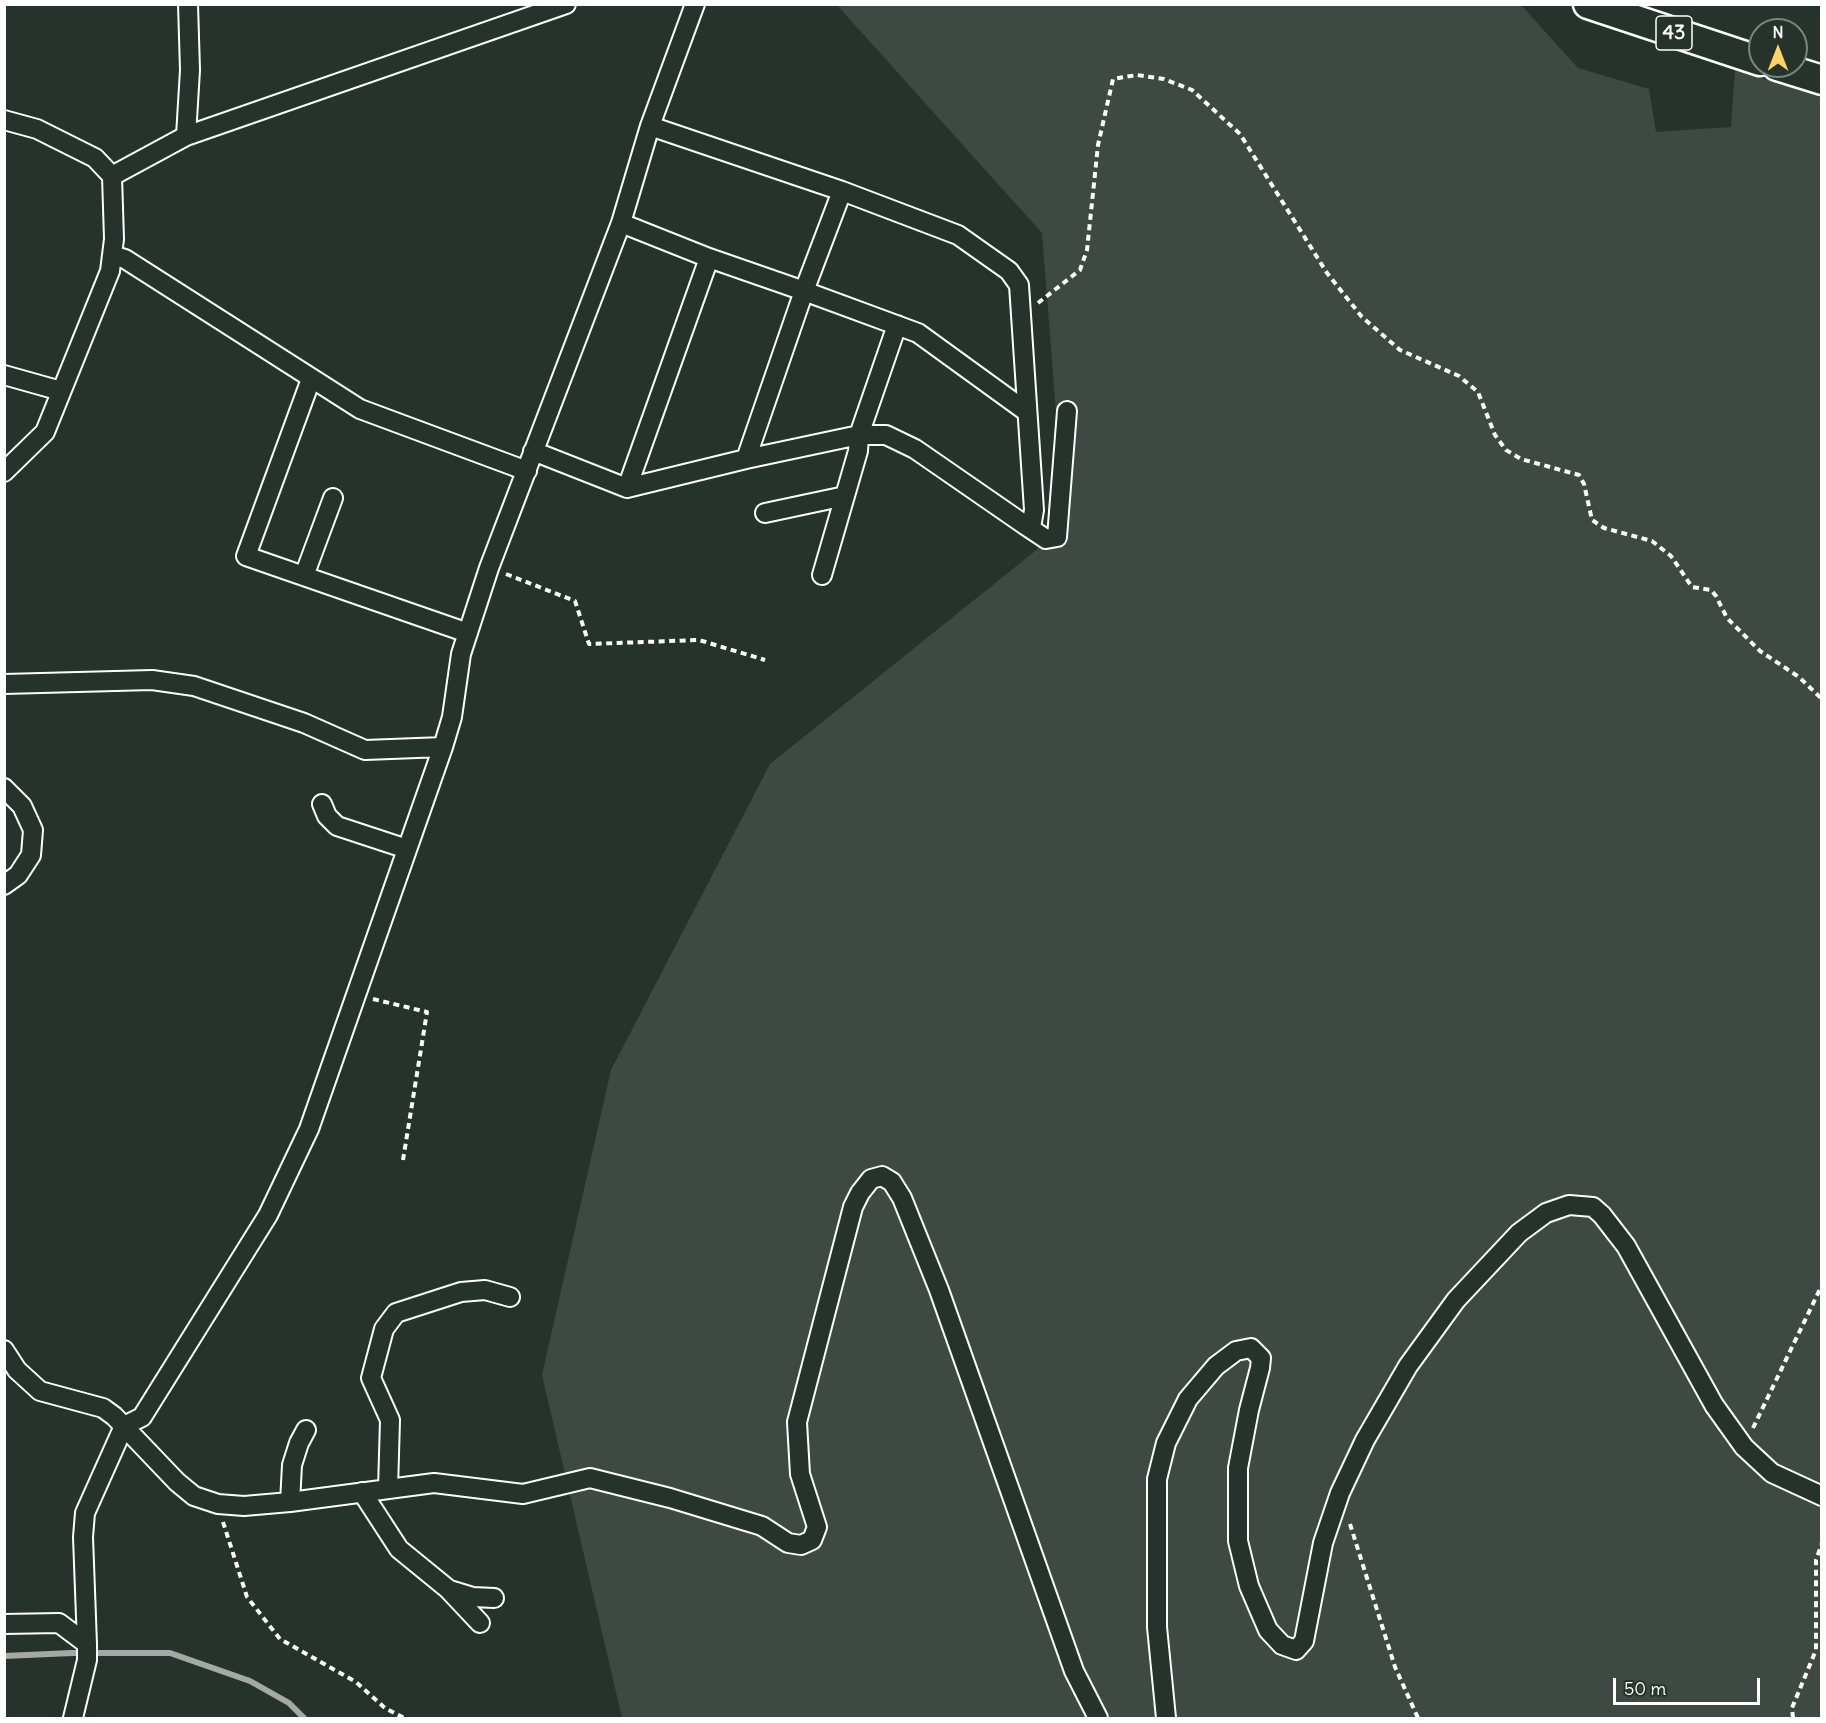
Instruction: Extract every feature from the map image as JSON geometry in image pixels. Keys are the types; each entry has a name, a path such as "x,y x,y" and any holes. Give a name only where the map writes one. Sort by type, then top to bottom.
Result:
{"main road":[{"name":"43","path":"1588,4 1748,57"}],"street":[{"path":"186,136 190,70 188,4"},
{"path":"112,176 186,136 566,4"},
{"path":"73,1719 87,1660 83,1537 85,1513 124,1426 142,1417 267,1215 309,1129 443,747 452,717 461,654 489,567 621,223 650,126 695,4"},
{"path":"4,120 37,129 95,158 112,176 114,239 110,271 45,432 4,472"},
{"path":"650,126 842,191 958,235 1009,271 1019,285 1034,510 1032,522 1025,525"},
{"path":"746,459 804,291 842,191"},
{"path":"621,223 710,258 918,333 1027,412"},
{"path":"112,255 125,259 311,380 360,409 527,471"},
{"path":"627,488 710,258"},
{"path":"822,575 858,451 859,435 897,325"},
{"path":"4,375 61,391"},
{"path":"311,380 246,556 468,633"},
{"path":"533,451 627,488 859,435 886,435 915,449 1046,539 1057,537 1067,411"},
{"path":"765,513 845,496"},
{"path":"304,576 333,498"},
{"path":"4,684 152,680 195,686 304,723 365,750 443,747"},
{"path":"4,788 22,806 33,830 31,855 18,875 4,885"},
{"path":"322,804 327,816 337,826 406,849"},
{"path":"4,1350 17,1370 40,1391 103,1408 114,1416 177,1482 195,1496 218,1504 244,1506 290,1502 434,1483 523,1494 590,1478 670,1498 762,1526 788,1543 801,1545 812,1540 817,1527 800,1474 797,1422 853,1207 860,1192 871,1179 882,1176 892,1182 902,1198 935,1280 1074,1671 1098,1719"},
{"path":"1166,1719 1157,1627 1157,1479 1166,1443 1188,1399 1216,1366 1236,1351 1251,1347 1261,1358 1238,1468 1238,1541 1249,1586 1268,1630 1282,1645 1296,1650 1305,1641 1323,1543 1340,1493 1365,1440 1408,1366 1456,1300 1519,1233 1546,1213 1569,1205 1593,1207 1626,1246 1714,1405 1744,1448 1772,1473 1821,1496"},
{"path":"388,1489 390,1420 371,1378 384,1329 396,1313 460,1293 485,1290 510,1297"},
{"path":"290,1502 292,1465 306,1430"},
{"path":"362,1492 399,1549 448,1589 480,1623"},
{"path":"448,1589 473,1597 494,1598"},
{"path":"4,1624 58,1623 87,1644"}],"path":[{"path":"1021,317 1080,270 1087,250 1098,145 1113,79 1137,75 1164,79 1192,90 1240,134 1327,273 1362,317 1400,350 1459,376 1478,392 1495,435 1506,450 1521,459 1579,476 1584,484 1592,520 1604,528 1652,541 1671,556 1692,586 1711,590 1727,618 1760,651 1799,677 1821,699"},
{"path":"489,567 575,601 589,644 699,640 765,660"},
{"path":"355,994 427,1012 404,1160"},
{"path":"1744,1448 1821,1285"},
{"path":"1340,1493 1395,1667 1418,1719"},
{"path":"218,1504 247,1597 280,1639 356,1682 385,1708 404,1719"},
{"path":"1793,1719 1792,1708 1816,1650 1816,1560 1821,1543"}],"shaded area":[{"path":"837,5 1521,5 1578,68 1649,89 1656,132 1731,127 1735,70 1748,74 1748,78 1760,78 1821,97 1821,1718 622,1718 542,1375 611,1070 770,764 1065,527 1042,233"}],"waterway":[{"path":"4,1656 170,1653 250,1681 289,1703 304,1718"}]}
